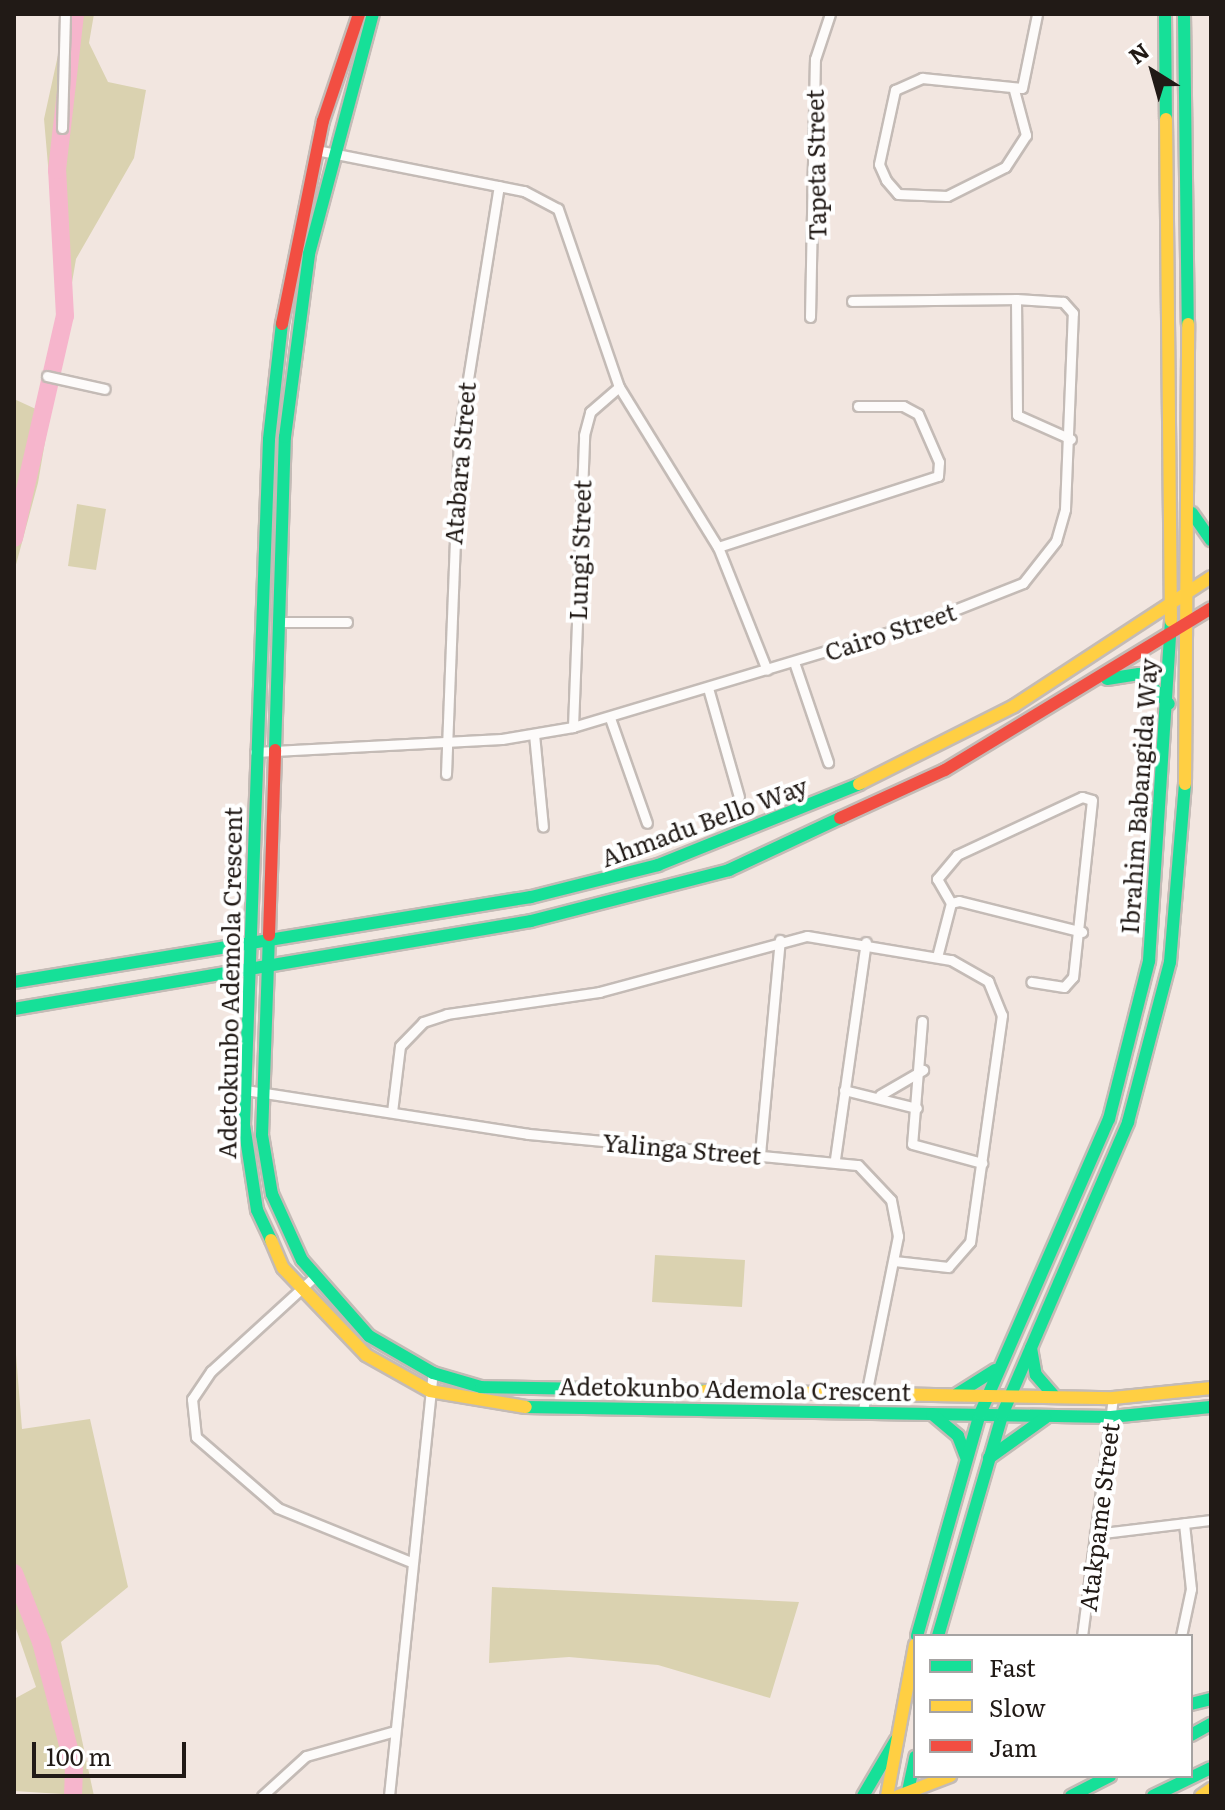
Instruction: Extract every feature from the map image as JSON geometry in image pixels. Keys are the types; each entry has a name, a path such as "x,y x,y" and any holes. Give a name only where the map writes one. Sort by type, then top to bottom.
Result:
{"main road":[{"name":"Adetokunbo Ademola Crescent","path":"359,14 316,150 275,371 255,752 245,1151 257,1210 299,1290 366,1355 430,1391 534,1408 863,1410 1111,1417 1211,1407"},
{"name":"Adetokunbo Ademola Crescent","path":"373,14 331,153 292,354 278,622 264,1092 272,1194 313,1278 369,1336 433,1373 509,1391 1113,1398 1211,1388"},
{"name":"Ibrahim Babangida Way","path":"918,1634 980,1414 1083,1182 1129,1054 1160,874 1171,602 1165,14"},
{"name":"Ibrahim Babangida Way","path":"939,1634 986,1460 1009,1396 1128,1122 1170,962 1182,869 1192,589 1184,14"},
{"path":"1192,513 1211,540"},
{"name":"Ahmadu Bello Way","path":"17,981 249,940 531,897 647,868 765,826 1014,706 1211,577"},
{"name":"Ahmadu Bello Way","path":"18,1008 531,921 729,870 918,784 1095,682 1211,608"},
{"path":"1095,682 1139,674 1169,704"},
{"path":"1031,1347 1036,1375 1055,1397"},
{"path":"948,1396 1001,1365"},
{"path":"930,1412 950,1427 966,1457"},
{"path":"986,1460 1049,1416"},
{"path":"887,1796 913,1655"},
{"path":"1193,1734 1211,1724"},
{"path":"863,1796 896,1740"},
{"path":"904,1795 913,1764"},
{"path":"904,1795 945,1778"},
{"path":"1071,1796 1106,1778"},
{"path":"1153,1796 1190,1778"},
{"path":"1201,1796 1211,1789"}],"street":[{"path":"62,128 65,14"},
{"name":"Tapeta Street","path":"810,317 815,59 830,14"},
{"path":"1014,90 1026,135 1005,167 947,196 898,194 886,180 879,164 887,105 907,82 1014,90 1028,82 1037,14"},
{"path":"316,150 499,186 558,209 619,387 718,547 767,670"},
{"name":"Atabara Street","path":"446,774 444,743 459,435 499,186"},
{"path":"1016,299 1017,415 1071,439"},
{"name":"Cairo Street","path":"255,752 444,743 573,727 794,662 1023,583 1056,541 1071,439 1073,313 1063,302 1016,299 852,301"},
{"path":"47,376 105,389"},
{"name":"Lungi Street","path":"573,727 584,435 590,412 619,387"},
{"path":"718,547 938,476 939,462 918,414 903,406 858,406"},
{"path":"278,622 347,622"},
{"path":"794,662 828,762"},
{"path":"708,688 739,797"},
{"path":"610,718 647,823"},
{"path":"534,734 543,827"},
{"path":"1031,982 1070,983 1082,932 1088,796 950,860 937,887 951,903 1082,932"},
{"path":"937,957 951,903"},
{"path":"760,1154 780,940"},
{"path":"392,1112 400,1046 423,1022 599,992 780,940 866,942 937,957 974,968 998,996 1001,1035 970,1242 958,1264 894,1261"},
{"path":"835,1159 866,942"},
{"path":"922,1021 923,1070 915,1147 982,1163"},
{"path":"880,1095 923,1070"},
{"name":"Yalinga Street","path":"245,1090 528,1134 835,1159 858,1165 891,1200 894,1261 863,1410"},
{"path":"844,1090 880,1095 917,1108"},
{"path":"313,1278 211,1371 192,1399 196,1437 278,1508 411,1562"},
{"path":"389,1796 433,1373"},
{"name":"Atakpame Street","path":"1082,1634 1113,1398"},
{"path":"1095,1534 1211,1520"},
{"path":"1181,1634 1191,1589 1184,1523"},
{"path":"262,1796 306,1756 395,1731"}],"shaded area":[{"path":"67,14 94,14 89,43 108,82 146,90 134,158 76,259 38,483 14,572 14,399 38,410 61,315 44,119"},
{"path":"77,504 106,509 96,570 68,566"},
{"path":"655,1255 745,1260 742,1307 652,1302"},
{"path":"14,1330 22,1429 90,1419 128,1587 61,1642 94,1796 14,1791 14,1699 36,1687 14,1623"},
{"path":"492,1587 799,1602 770,1698 658,1665 569,1657 489,1663"}],"waterway":[{"path":"14,538 65,316 57,170 75,14"},
{"path":"14,1573 41,1642 74,1768 73,1796"}],"traffic: fast":[{"path":"275,750 285,437 309,254 373,14"},
{"path":"1165,14 1166,119"},
{"path":"1184,14 1188,324"},
{"path":"271,1240 257,1210 244,1125 269,439 282,324"},
{"path":"1192,513 1211,540"},
{"path":"918,1634 980,1414 1109,1119 1149,961 1171,621"},
{"path":"1107,679 1139,674 1169,704"},
{"path":"14,982 531,897 658,865 859,784"},
{"path":"939,1634 1002,1415 1128,1122 1170,962 1185,784"},
{"path":"14,1009 531,921 729,870 840,818"},
{"path":"269,935 262,1135 272,1194 302,1260 369,1336 433,1373 481,1387 704,1391"},
{"path":"1031,1348 1036,1375 1055,1397"},
{"path":"957,1394 995,1370"},
{"path":"526,1407 1111,1417 1211,1407"},
{"path":"932,1414 958,1436 966,1457"},
{"path":"989,1458 1045,1418"},
{"path":"1193,1704 1211,1699"},
{"path":"1193,1734 1211,1724"},
{"path":"863,1796 896,1740"},
{"path":"907,1796 913,1767"},
{"path":"1193,1777 1211,1768"},
{"path":"1071,1796 1106,1778"},
{"path":"1153,1796 1190,1778"}],"traffic: slow":[{"path":"1166,119 1171,621"},
{"path":"1185,784 1188,324"},
{"path":"859,784 1014,706 1211,577"},
{"path":"271,1240 283,1268 366,1355 430,1391 526,1407"},
{"path":"704,1391 1113,1398 1211,1388"},
{"path":"887,1796 913,1656"},
{"path":"898,1796 945,1778"},
{"path":"1201,1796 1211,1789"}],"traffic: jam":[{"path":"282,324 323,121 359,14"},
{"path":"840,818 945,770 1211,608"},
{"path":"269,935 275,750"}]}
